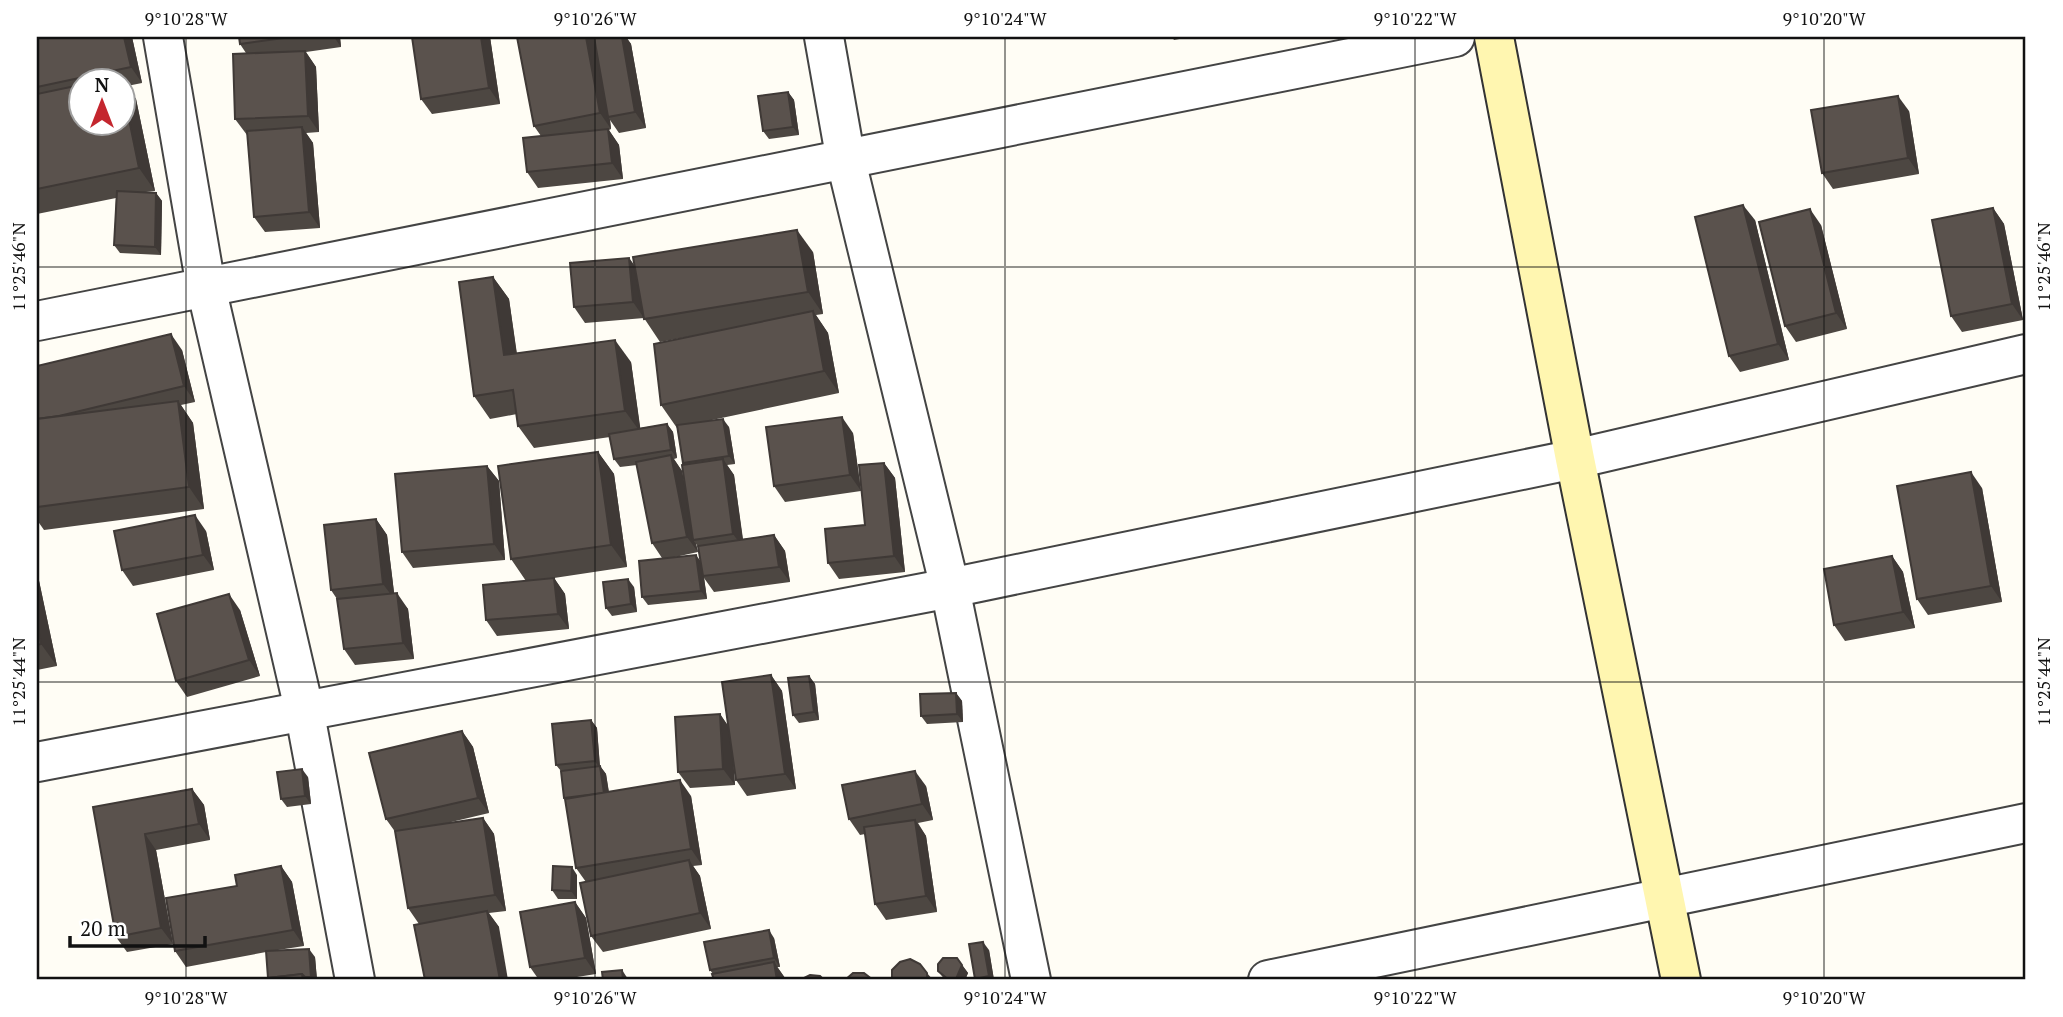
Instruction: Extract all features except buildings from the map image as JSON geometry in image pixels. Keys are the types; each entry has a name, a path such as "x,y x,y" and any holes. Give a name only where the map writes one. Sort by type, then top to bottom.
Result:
{"street":[{"path":"163,37 206,287 304,709 355,980"},
{"path":"824,37 846,161 950,588 1031,980"},
{"path":"37,321 1455,37"},
{"path":"1494,37 1575,459 1681,980"},
{"path":"37,762 950,588 1575,459 2026,354"},
{"path":"1268,980 2026,823"}]}
